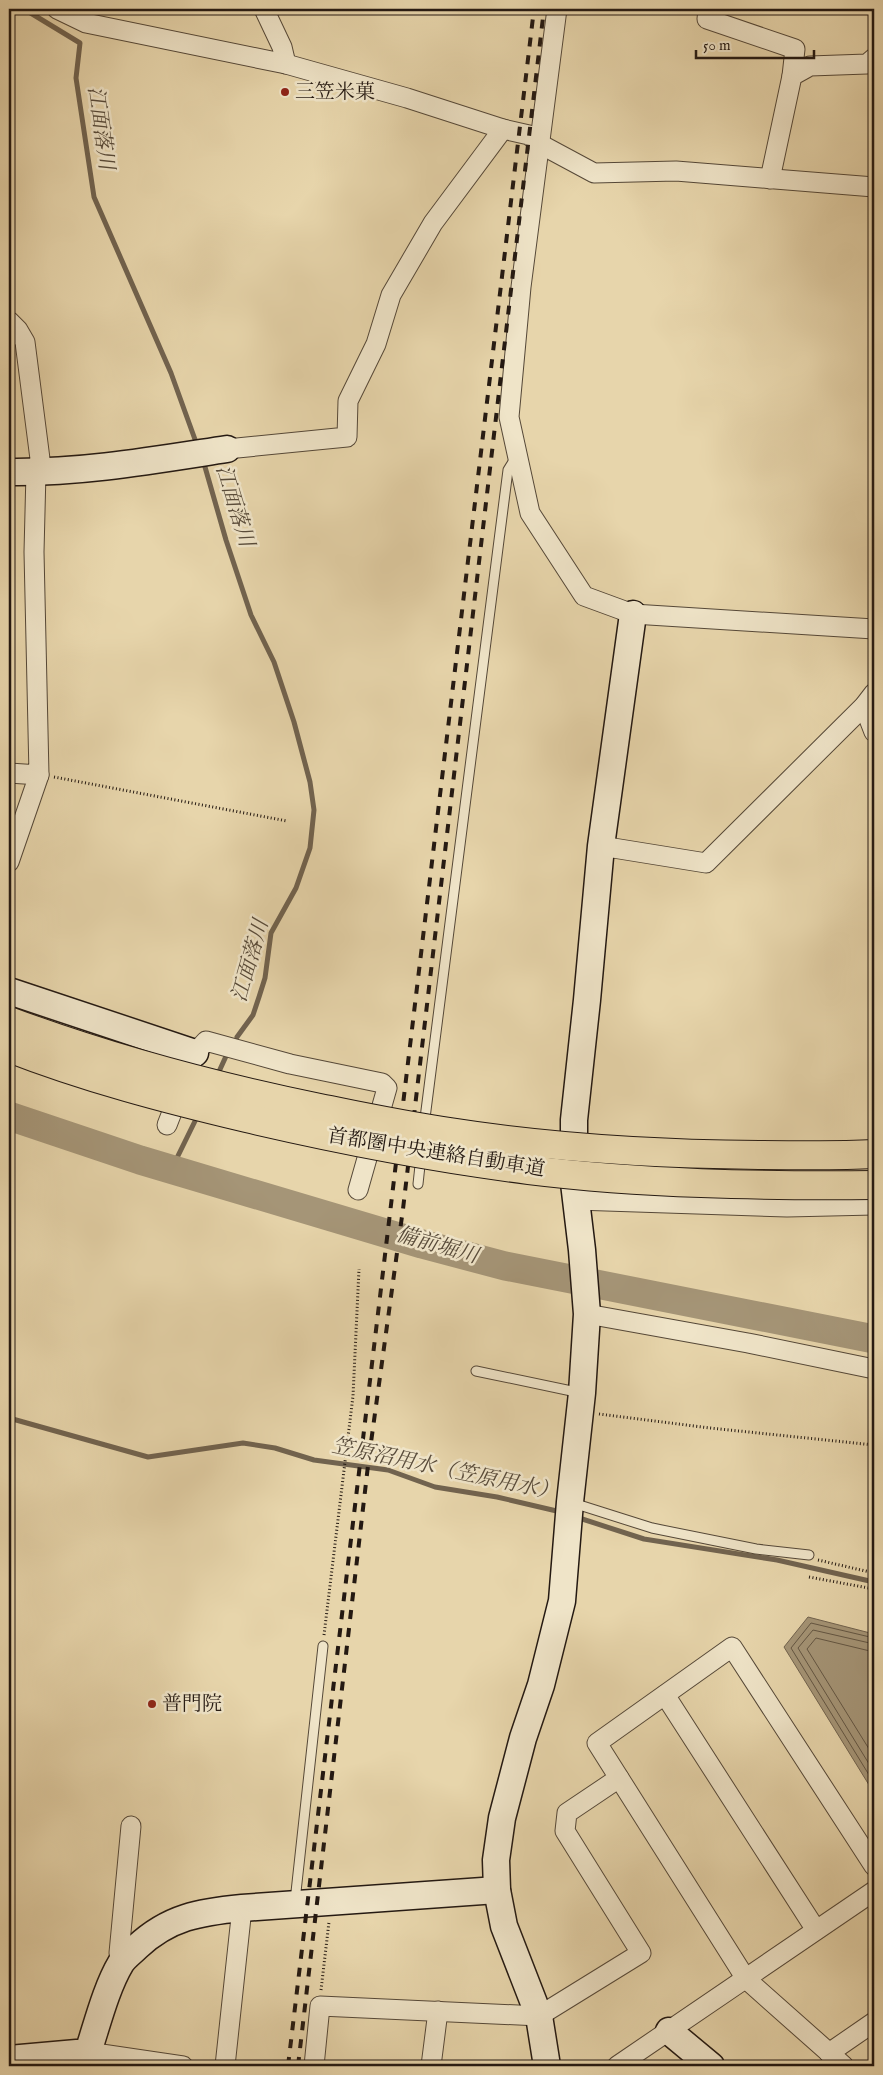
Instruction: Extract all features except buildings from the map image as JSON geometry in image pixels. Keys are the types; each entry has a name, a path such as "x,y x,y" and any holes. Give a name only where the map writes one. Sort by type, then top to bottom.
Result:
{"highway":[{"name":"首都圏中央連絡自動車道","path":"9,1021 120,1058 196,1080 280,1100 451,1132 534,1143 631,1151 733,1154 874,1154"},
{"name":"首都圏中央連絡自動車道","path":"9,1048 114,1083 202,1108 324,1135 445,1158 531,1170 692,1182 792,1186 874,1185"}],"street":[{"path":"57,9 86,24 286,64 407,98 503,128 519,131 594,173 676,171 874,186"},
{"path":"264,9 282,47 286,64"},
{"path":"557,9 521,287 509,417 530,513 584,596 633,614 874,629"},
{"path":"708,9 707,19 795,49 792,76 770,178"},
{"path":"792,76 810,66 867,64 874,58"},
{"path":"9,472 36,472 110,466 210,452 346,437 348,401 376,344 391,295 433,223 503,128"},
{"path":"9,321 18,330 25,342 40,459 36,472 34,552 39,775 9,862"},
{"path":"547,2066 539,2016 504,1926 497,1890 496,1860 502,1818 523,1738 542,1685 562,1600 569,1511 581,1402 586,1312 582,1250 576,1200 574,1120 601,846 633,614"},
{"path":"601,846 706,864 869,699"},
{"path":"869,699 874,732"},
{"path":"9,773 39,775"},
{"path":"9,991 194,1054"},
{"path":"167,1125 194,1054 206,1041 290,1064 382,1083 387,1088 358,1190"},
{"path":"576,1200 787,1207 874,1205"},
{"path":"586,1312 874,1369"},
{"path":"844,2066 746,1979 596,1743 732,1648 874,1866"},
{"path":"665,1695 816,1930"},
{"path":"314,2066 320,2006 539,2016 641,1953 565,1832 567,1813 619,1778"},
{"path":"122,1962 119,1953 131,1826"},
{"path":"88,2052 102,2009 122,1962 152,1933 171,1923 202,1912 497,1890"},
{"path":"616,2066 874,1891"},
{"path":"225,2066 242,1908"},
{"path":"431,2066 438,2010"},
{"path":"829,2053 874,2022"},
{"path":"669,2031 711,2066"},
{"path":"9,2060 88,2052 136,2063 183,2066"}],"lane":[{"path":"418,1184 506,480 508,470 517,454"},
{"path":"476,1371 581,1402"},
{"path":"569,1511 756,1549 809,1556"},
{"path":"295,1904 323,1646"}],"path":[{"path":"39,775 287,821"},
{"path":"323,1646 353,1396 360,1269"},
{"path":"581,1402 710,1428 874,1445"},
{"path":"809,1556 828,1564 874,1572"},
{"path":"809,1577 874,1588"},
{"path":"320,2006 332,1902"}],"water":[{"path":"808,1617 874,1634 874,1793 784,1647"}],"waterway":[{"name":"江面落川","path":"24,9 80,43 76,78 94,197 171,373 197,445"},
{"name":"江面落川","path":"203,460 226,540 251,615 274,662 294,722 310,782 314,810 310,848 296,888 271,933 265,978 253,1015 237,1037"},
{"name":"江面落川","path":"217,1076 227,1054"},
{"name":"江面落川","path":"172,1168 198,1115"},
{"name":"備前堀川","path":"9,1116 140,1160 422,1244 505,1266 874,1339"},
{"name":"笠原沼用水（笠原用水）","path":"9,1418 148,1457 243,1443 275,1448 314,1460 388,1470 435,1487 497,1497 561,1512"},
{"name":"笠原沼用水（笠原用水）","path":"576,1517 644,1539 777,1560 874,1582"}],"railway":[{"path":"288,2066 534,9"},
{"path":"298,2066 369,1457 403,1209 544,9"}],"place":[{"name":"三笠米菓","path":"285,92"},
{"name":"普門院","path":"152,1704"}]}
